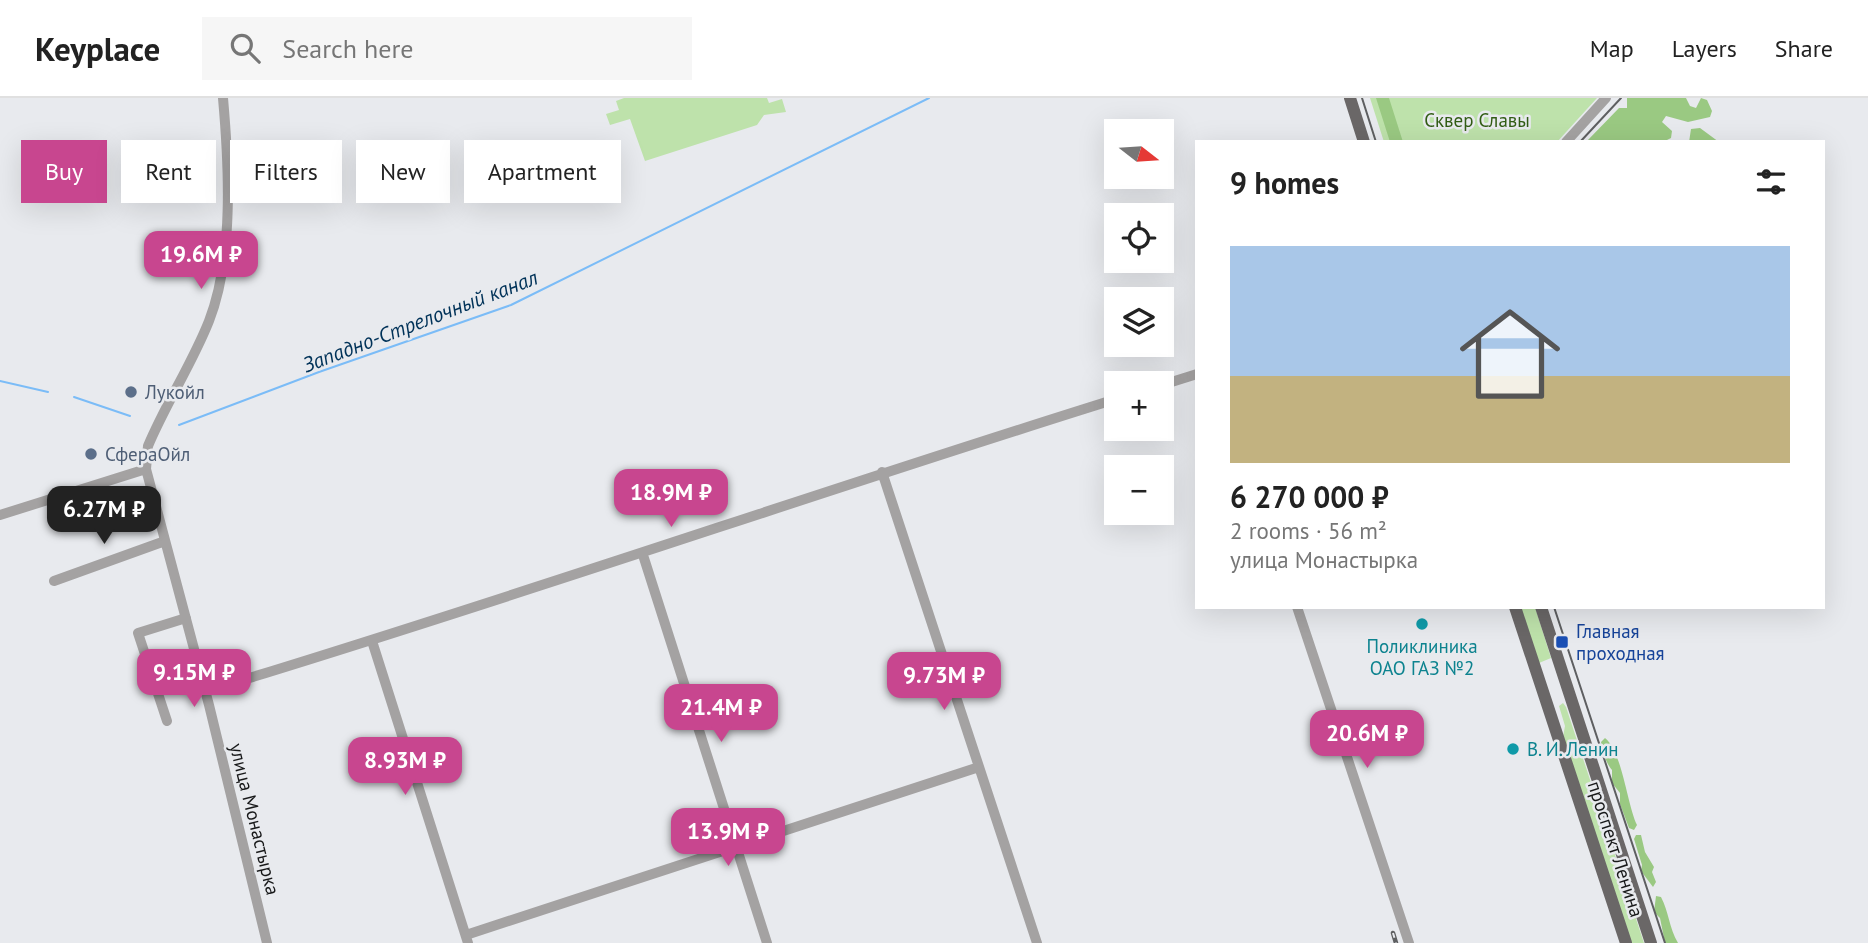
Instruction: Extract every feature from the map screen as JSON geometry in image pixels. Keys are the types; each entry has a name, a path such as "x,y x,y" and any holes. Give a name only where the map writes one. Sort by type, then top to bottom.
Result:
{"main road":[{"path":"1350,98 1363,140"},
{"name":"проспект Ленина","path":"1516,609 1626,943"},
{"name":"проспект Ленина","path":"1542,609 1651,943"},
{"path":"1543,688 1566,684"}],"street":[{"name":"улица Монастырка","path":"223,98 226,226 220,279 209,319 148,446 146,469 267,943"},
{"path":"1568,140 1606,98"},
{"path":"1174,381 1195,375"},
{"path":"233,683 643,555 882,472 1104,403"},
{"path":"0,515 146,469"},
{"path":"882,472 1037,943"},
{"path":"54,581 165,541"},
{"path":"643,555 767,943"},
{"path":"1298,609 1409,943"},
{"path":"167,721 138,633 186,618"},
{"path":"372,641 467,939 979,767"}],"green space":[{"path":"624,98 767,98 769,103 782,99 786,112 764,115 757,125 645,161 630,119 610,125 606,114 619,110 616,101"},
{"name":"Сквер Славы","path":"1370,98 1597,98 1559,140 1383,140"},
{"path":"1376,98 1389,98 1402,140 1389,140"},
{"path":"1627,98 1686,98 1690,106 1696,108 1701,98 1707,100 1712,111 1710,117 1688,122 1666,116 1662,122 1672,131 1671,138 1667,140 1588,140 1619,108 1627,108"},
{"path":"1700,128 1716,140 1689,140 1691,129"},
{"path":"1521,609 1536,609 1551,658 1539,663"},
{"path":"1563,703 1644,943 1629,943 1563,737 1565,726 1559,706"},
{"path":"1605,738 1616,754 1620,766 1637,825 1634,830 1629,828 1620,804 1620,793 1612,783 1612,770 1601,742"},
{"path":"1636,835 1641,835 1645,852 1654,867 1652,872 1656,882 1653,887 1641,871 1642,865 1634,839"},
{"path":"1656,896 1661,897 1664,903 1678,943 1665,943 1660,918 1654,912"}],"waterway":[{"name":"Западно-Стрелочный канал","path":"179,425 319,372 511,305 929,98"},
{"name":"Западно-Стрелочный канал","path":"0,381 48,392"},
{"name":"Западно-Стрелочный канал","path":"74,397 130,416"}],"tram line":[{"path":"1362,98 1375,140"},
{"path":"1582,140 1621,98"},
{"path":"1555,609 1665,943"}],"railway":[{"path":"1393,933 1396,943"}],"place":[{"name":"Лукойл","path":"131,392"},
{"name":"СфераОйл","path":"91,454"},
{"name":"Поликлиника ОАО ГАЗ №2","path":"1422,624"},
{"name":"Главная проходная","path":"1562,642"},
{"name":"В. И. Ленин","path":"1513,749"}]}
